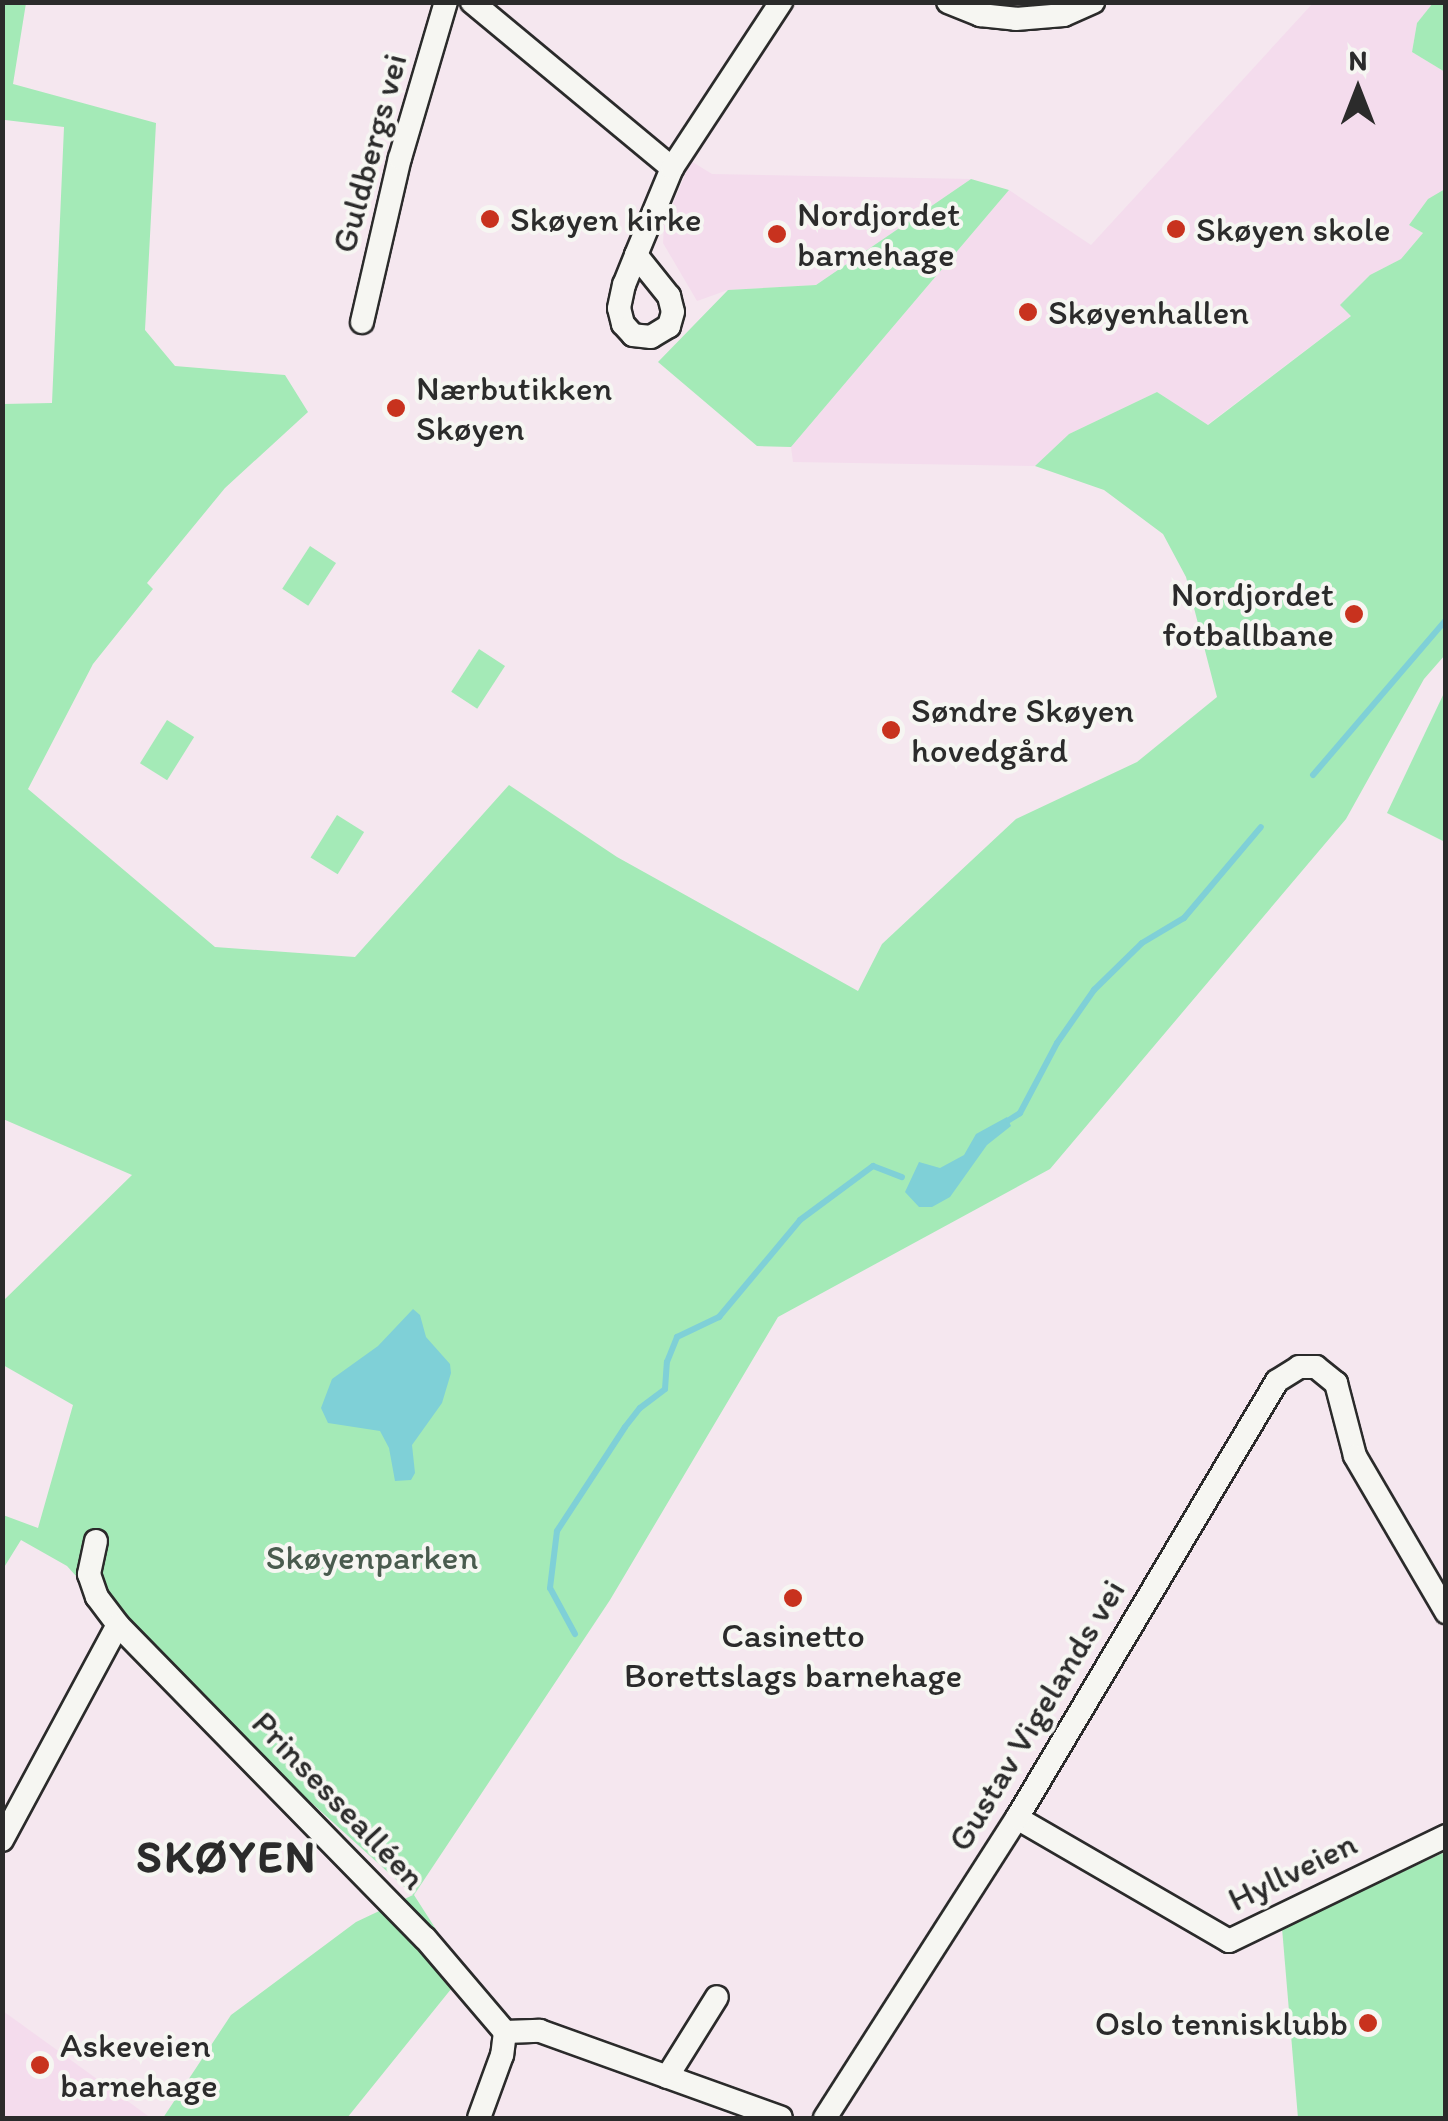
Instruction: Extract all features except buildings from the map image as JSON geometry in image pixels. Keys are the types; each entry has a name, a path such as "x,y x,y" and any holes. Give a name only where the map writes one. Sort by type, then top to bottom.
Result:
{"street":[{"name":"Guldbergs vei","path":"362,322 400,158 446,2"},
{"path":"472,2 672,168"},
{"path":"636,255 672,168 781,2"},
{"path":"948,2 980,16 1016,19 1064,15 1093,2"},
{"name":"Gustav Vigelands vei","path":"825,2118 1016,1818 1277,1380 1299,1367 1316,1367 1336,1383 1355,1456 1446,1612"},
{"name":"Prinsessealléen","path":"96,1541 89,1574 96,1597 118,1625 425,1938 505,2032"},
{"path":"2,1840 118,1625"},
{"name":"Hyllveien","path":"1016,1818 1229,1941 1446,1836"},
{"path":"667,2076 717,1997"},
{"path":"478,2118 496,2076 505,2032 540,2031 781,2118"}],"shaded area":[{"path":"1313,3 1433,3 1417,23 1412,52 1445,72 1446,189 1428,199 1409,225 1423,233 1401,259 1370,275 1341,305 1352,315 1207,425 1157,392 1069,434 1035,466 793,462 791,447 1009,190 1091,245"},
{"name":"Nordjordet barnehage","path":"691,161 712,174 971,179 816,285 728,290 697,301 663,243 664,225"},
{"name":"Askeveien barnehage","path":"3,2011 151,2118 3,2118"}],"green space":[{"name":"Skøyenparken","path":"3,3 26,3 13,84 156,123 145,330 175,366 285,375 308,412 225,488 147,583 153,589 93,664 28,789 215,947 355,957 509,785 617,857 858,991 882,944 1016,819 1137,762 1217,697 1186,577 1163,534 1104,490 1035,466 1069,434 1157,392 1208,425 1351,316 1340,305 1370,275 1401,259 1423,233 1409,225 1428,199 1445,189 1445,655 1424,679 1346,819 1050,1169 778,1317 610,1600 414,1895 464,1973 347,2118 163,2118 231,2015 356,1922 413,1895 139,1646 67,1566 21,1540 3,1569 3,1515 38,1528 73,1405 3,1365 3,1301 132,1175 3,1119 3,404 52,403 64,127 5,120"},
{"path":"1433,3 1445,3 1445,72 1412,52 1417,23"},
{"path":"971,179 1009,190 791,447 757,446 658,362 728,290 816,285"},
{"path":"310,546 336,563 308,606 282,589"},
{"path":"479,649 505,666 477,709 451,692"},
{"path":"1445,691 1445,842 1387,813"},
{"path":"167,720 194,737 167,780 140,763"},
{"path":"337,815 364,832 338,874 311,857"},
{"name":"Oslo tennisklubb","path":"1445,1852 1445,2118 1298,2118 1282,1928"}],"water":[{"path":"1007,1117 1011,1126 987,1145 950,1197 932,1207 919,1207 905,1192 919,1162 940,1168 964,1155 976,1134"},
{"path":"413,1309 420,1315 426,1337 450,1364 451,1373 442,1403 412,1445 415,1473 411,1480 395,1481 389,1448 380,1431 328,1423 321,1408 332,1379 378,1346"}],"waterway":[{"path":"1313,775 1446,620"},
{"path":"1009,1120 1020,1113 1057,1043 1094,990 1142,943 1184,918 1261,827"},
{"path":"575,1634 550,1588 557,1531 625,1427 640,1408 665,1389 667,1362 677,1337 719,1317 800,1220 873,1166 902,1177"}],"place":[{"name":"Skøyen kirke","path":"490,219"},
{"name":"Skøyen skole","path":"1176,229"},
{"name":"Nordjordet barnehage","path":"777,234"},
{"name":"Skøyenhallen","path":"1028,312"},
{"name":"Nærbutikken Skøyen","path":"396,408"},
{"name":"Nordjordet fotballbane","path":"1354,614"},
{"name":"Søndre Skøyen hovedgård","path":"891,730"},
{"name":"Casinetto Borettslags barnehage","path":"793,1598"},
{"name":"Oslo tennisklubb","path":"1368,2023"},
{"name":"Askeveien barnehage","path":"40,2065"}],"district":[{"name":"SKØYEN","path":"227,1857"}]}
